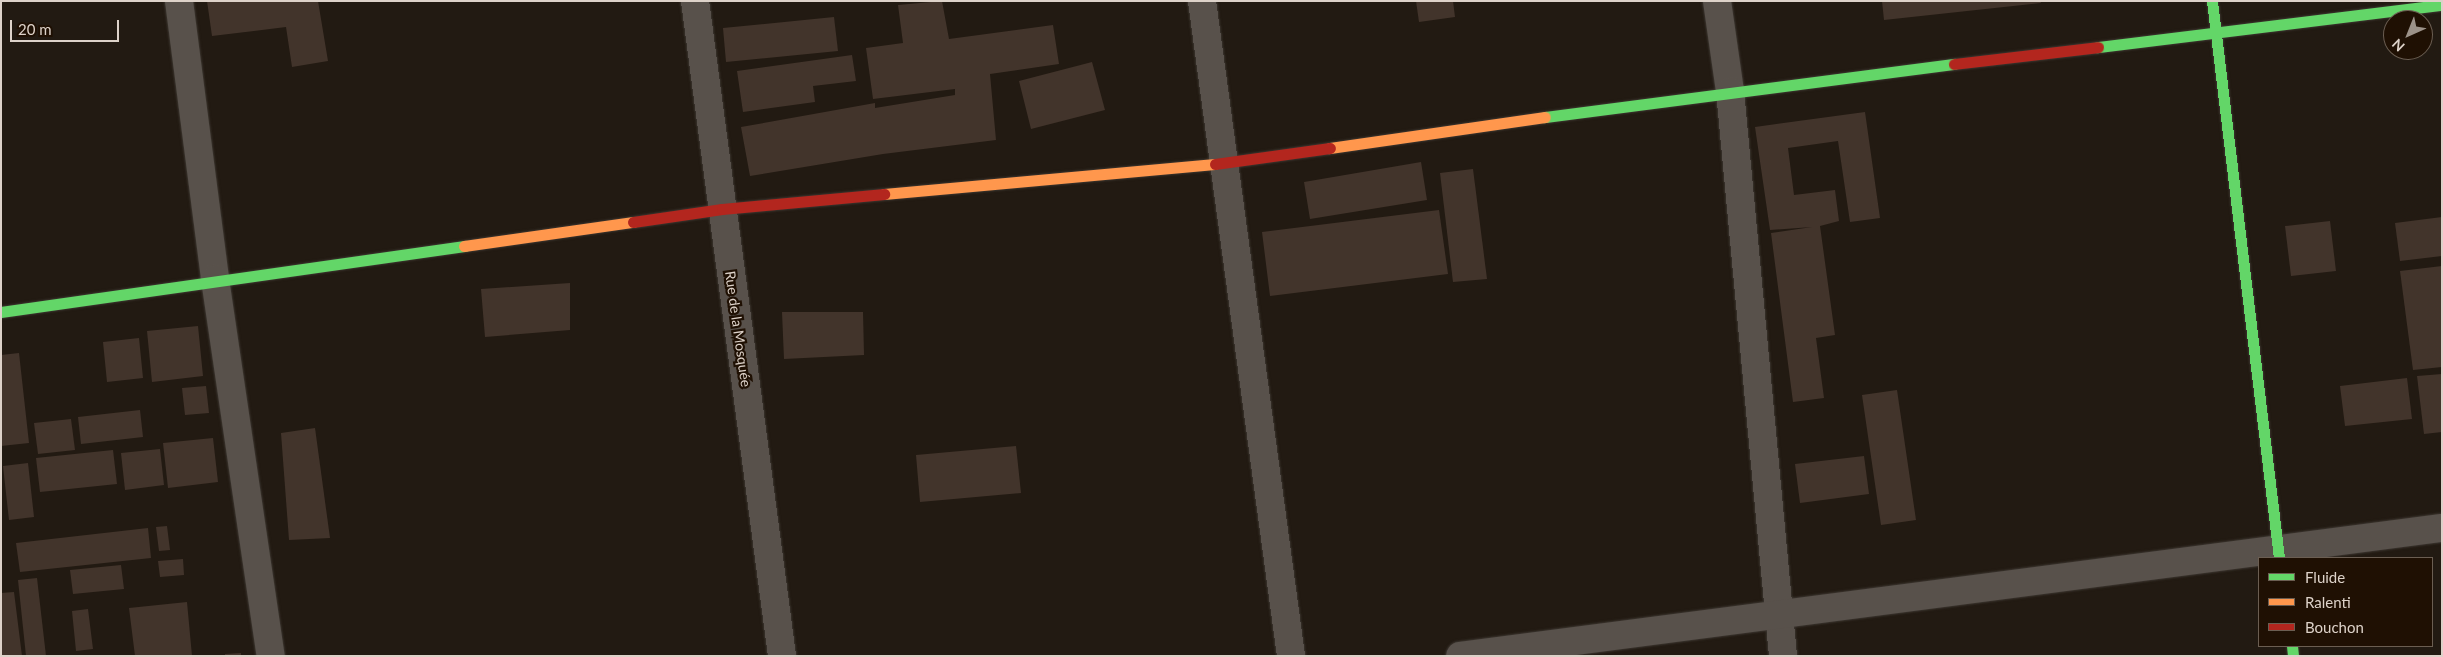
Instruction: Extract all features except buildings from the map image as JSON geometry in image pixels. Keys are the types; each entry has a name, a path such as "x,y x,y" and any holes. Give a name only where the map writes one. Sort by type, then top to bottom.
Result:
{"street":[{"path":"179,1 215,279 271,656"},
{"name":"Rue de la Mosquée","path":"695,1 782,656"},
{"path":"1202,1 1226,163 1291,656"},
{"path":"1717,1 1730,91 1783,656"},
{"path":"2212,1 2278,553"},
{"path":"1,312 215,279 722,209 1226,163 1730,91 2442,5"},
{"path":"1460,656 2278,553 2442,528"}],"traffic: fast":[{"path":"2212,1 2279,557"},
{"path":"2098,47 2442,5"},
{"path":"1545,117 1954,64"},
{"path":"1,312 464,246"},
{"path":"2292,647 2293,656"}],"traffic: slow":[{"path":"1330,148 1545,117"},
{"path":"884,194 1215,164"},
{"path":"464,246 633,222"}],"traffic: jam":[{"path":"1954,64 2098,47"},
{"path":"1215,164 1330,148"},
{"path":"633,222 722,209 884,194"}]}
